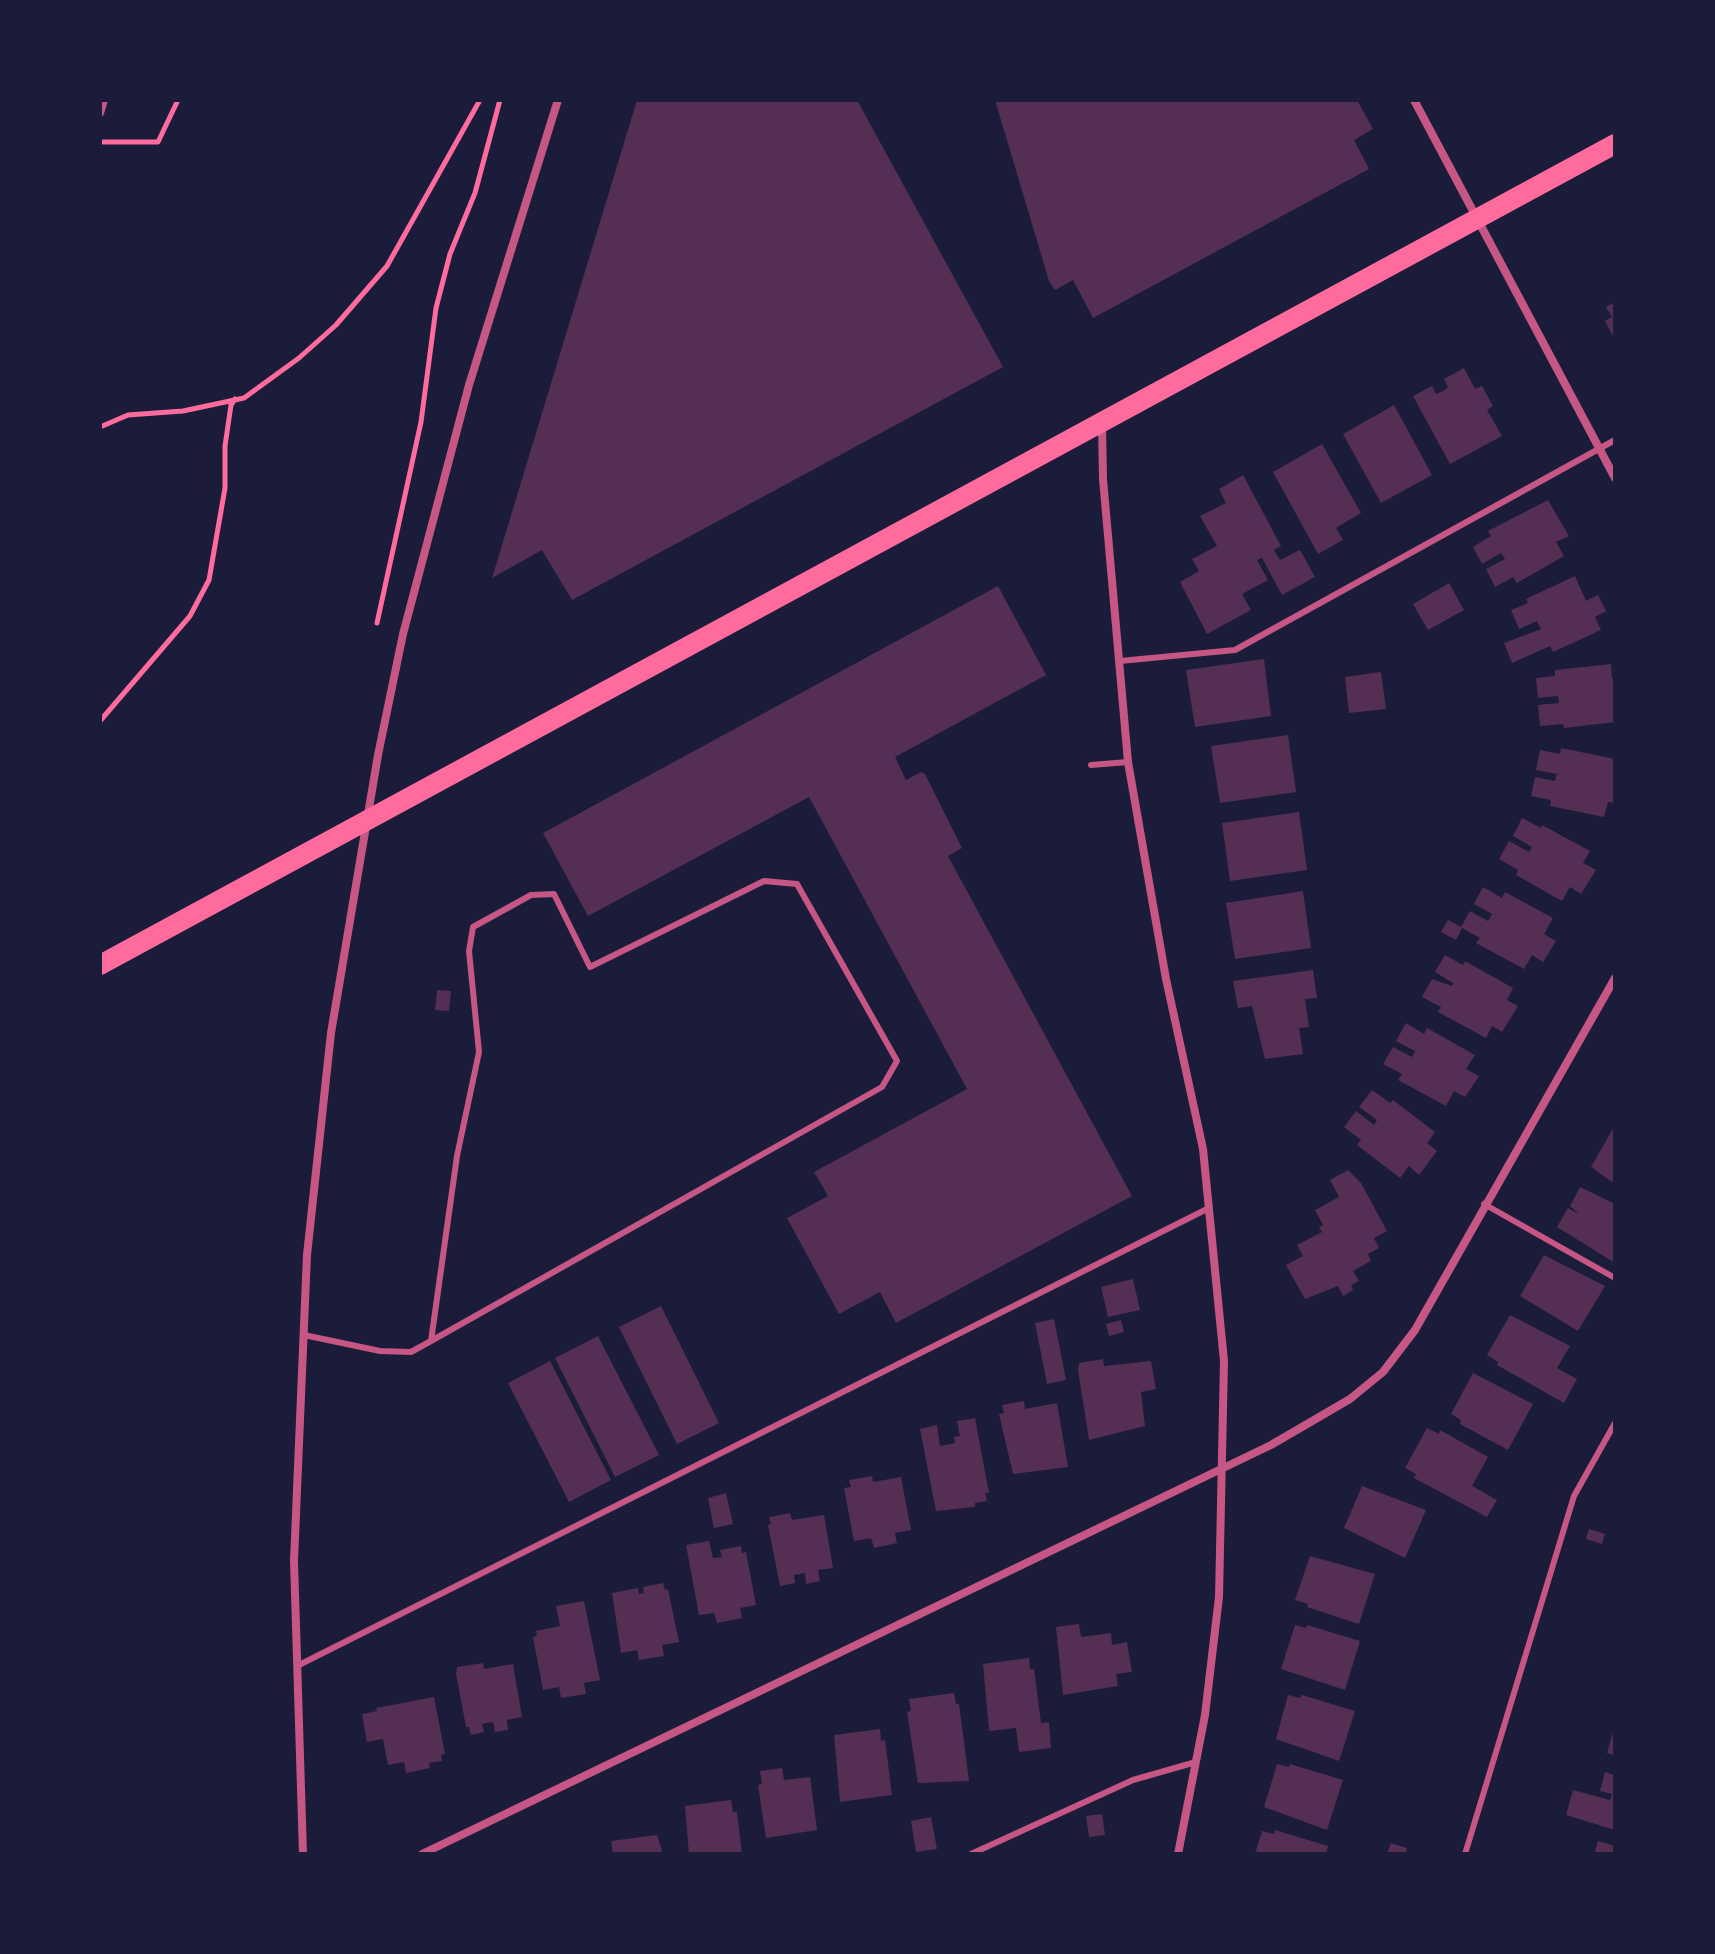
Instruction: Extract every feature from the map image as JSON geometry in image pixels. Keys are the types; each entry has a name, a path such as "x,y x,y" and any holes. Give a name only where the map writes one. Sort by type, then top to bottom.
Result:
{"main road":[{"path":"100,965 1615,144"}],"street":[{"path":"100,113 104,100"},
{"path":"303,1854 294,1561 307,1255 331,1033 366,821 403,634 440,489 558,100"},
{"path":"1414,100 1480,219 1615,478"},
{"path":"1102,422 1103,479 1128,762 1166,979 1203,1149 1224,1361 1219,1597 1197,1761 1178,1854"},
{"path":"422,1854 1331,1412 1383,1372 1415,1330 1615,978"}],"lane":[{"path":"1120,661 1235,650 1615,440"},
{"path":"1091,765 1128,762"},
{"path":"304,1335 380,1351 411,1352 431,1341 882,1087 897,1061 797,884 764,881 590,967 554,894 531,895 473,927 469,951 479,1052 457,1156 431,1341"},
{"path":"1484,1204 1615,1278"},
{"path":"297,1666 1209,1208"},
{"path":"1465,1854 1574,1496 1615,1423"},
{"path":"971,1854 1133,1780 1197,1761"}],"path":[{"path":"100,142 158,142 178,100"},
{"path":"100,427 128,415 183,411 244,398 299,358 336,325 387,266 480,100"},
{"path":"377,623 421,422 436,308 450,254 475,193 500,100"},
{"path":"100,721 190,616 209,580 225,488 231,405 235,399"}],"building":[{"path":"637,100 857,100 1003,367 572,600 542,550 492,578"},
{"path":"995,100 1357,100 1373,129 1354,140 1369,169 1093,318 1073,280 1055,290 1049,281"},
{"path":"1615,302 1615,340 1605,321 1612,317 1606,307"},
{"path":"1464,368 1475,389 1482,386 1493,406 1487,410 1502,436 1450,464 1413,396 1432,386 1436,394 1443,391 1448,387 1444,379"},
{"path":"1394,405 1432,475 1381,503 1343,434"},
{"path":"1322,444 1361,513 1336,528 1343,540 1318,554 1273,472"},
{"path":"1243,475 1281,546 1274,550 1280,560 1300,550 1315,577 1282,595 1262,558 1257,560 1268,580 1242,594 1251,610 1207,634 1180,582 1199,571 1192,559 1217,546 1200,516 1226,503 1219,489"},
{"path":"1548,500 1569,536 1556,542 1564,556 1517,583 1513,577 1495,587 1486,569 1505,559 1501,553 1482,564 1473,547 1491,536 1488,531"},
{"path":"1575,576 1586,601 1598,595 1606,611 1595,617 1601,630 1553,652 1550,646 1512,663 1504,643 1541,629 1537,621 1519,629 1511,610 1528,603 1526,599"},
{"path":"1449,583 1464,610 1428,630 1413,604"},
{"path":"998,586 1046,675 895,757 906,780 921,772 925,774 962,848 948,856 1132,1196 896,1323 880,1292 839,1314 787,1218 828,1196 814,1172 967,1089 809,797 588,916 543,833"},
{"path":"1264,659 1271,716 1195,727 1186,670"},
{"path":"1611,664 1612,678 1615,678 1615,722 1564,728 1563,724 1540,726 1538,705 1559,703 1558,696 1538,698 1536,678 1555,676 1555,670"},
{"path":"1381,672 1386,709 1349,713 1345,677"},
{"path":"1288,735 1296,792 1220,803 1211,746"},
{"path":"1561,748 1615,759 1615,803 1608,802 1604,817 1550,806 1551,800 1531,796 1535,777 1555,781 1557,774 1536,770 1540,750 1560,754"},
{"path":"1299,812 1307,870 1230,881 1222,823"},
{"path":"1522,818 1541,828 1542,825 1590,851 1583,863 1596,870 1581,894 1570,887 1562,901 1516,875 1518,870 1499,859 1509,841 1529,852 1532,847 1513,836"},
{"path":"1483,887 1502,898 1505,892 1553,918 1544,934 1556,941 1543,962 1532,955 1524,969 1476,943 1480,938 1462,928 1456,940 1441,932 1448,920 1461,927 1470,911 1488,921 1492,914 1474,904"},
{"path":"1303,891 1311,948 1235,959 1226,903"},
{"path":"1445,955 1463,965 1465,961 1513,988 1507,1000 1518,1006 1502,1032 1492,1026 1486,1038 1438,1012 1441,1007 1422,997 1432,979 1452,986 1453,983 1435,972"},
{"path":"1313,970 1317,998 1305,999 1309,1027 1299,1028 1303,1054 1265,1059 1252,1006 1238,1008 1233,981"},
{"path":"437,990 451,991 449,1011 435,1010"},
{"path":"1406,1023 1424,1034 1427,1028 1475,1055 1466,1069 1479,1076 1465,1097 1454,1091 1446,1106 1398,1080 1402,1074 1383,1064 1393,1047 1412,1057 1415,1051 1396,1041"},
{"path":"1372,1090 1390,1103 1393,1100 1435,1132 1427,1143 1437,1151 1419,1175 1409,1166 1400,1178 1357,1145 1361,1140 1344,1127 1356,1111 1374,1125 1377,1120 1359,1107"},
{"path":"1615,1125 1615,1184 1591,1167"},
{"path":"1348,1170 1361,1183 1387,1231 1374,1238 1379,1248 1368,1254 1371,1261 1353,1271 1359,1281 1351,1285 1353,1290 1343,1296 1338,1286 1305,1299 1286,1265 1303,1256 1297,1245 1322,1232 1319,1227 1323,1225 1315,1210 1339,1197 1330,1180"},
{"path":"1580,1187 1615,1204 1615,1263 1557,1227 1568,1208 1579,1214 1570,1206"},
{"path":"1544,1255 1605,1286 1578,1331 1520,1296"},
{"path":"1133,1279 1140,1310 1108,1317 1101,1287"},
{"path":"661,1306 719,1423 677,1444 619,1327"},
{"path":"1510,1315 1570,1346 1557,1368 1577,1379 1564,1403 1497,1365 1498,1362 1487,1355"},
{"path":"1054,1319 1066,1380 1047,1384 1035,1323"},
{"path":"1121,1320 1124,1332 1109,1336 1106,1324"},
{"path":"598,1336 659,1455 615,1477 555,1358"},
{"path":"1103,1359 1104,1366 1151,1361 1156,1389 1141,1392 1145,1426 1089,1440 1079,1363"},
{"path":"550,1361 611,1480 569,1502 508,1383"},
{"path":"1473,1373 1533,1404 1508,1450 1460,1424 1461,1420 1451,1414"},
{"path":"1024,1401 1025,1409 1057,1403 1068,1467 1013,1474 999,1414 1004,1413 1002,1405"},
{"path":"975,1418 989,1493 985,1493 987,1501 975,1503 975,1507 936,1511 920,1429 937,1425 940,1446 955,1443 954,1437 960,1436 957,1421"},
{"path":"1427,1428 1439,1434 1440,1430 1488,1457 1472,1486 1497,1500 1487,1517 1414,1478 1416,1474 1405,1468"},
{"path":"872,1476 873,1482 901,1477 911,1530 895,1533 897,1543 874,1548 871,1538 854,1541 844,1488 851,1487 849,1480"},
{"path":"1362,1486 1426,1510 1405,1558 1344,1528"},
{"path":"726,1493 733,1524 714,1528 708,1498"},
{"path":"790,1513 792,1520 824,1515 833,1568 818,1570 820,1581 806,1584 805,1573 794,1575 795,1583 780,1586 769,1517"},
{"path":"1589,1529 1605,1534 1602,1544 1586,1539"},
{"path":"709,1541 713,1558 722,1557 720,1550 741,1546 742,1553 746,1552 756,1605 740,1608 742,1618 717,1623 714,1613 699,1615 686,1545"},
{"path":"1310,1556 1375,1574 1359,1624 1295,1600"},
{"path":"663,1583 665,1590 668,1589 679,1642 662,1645 664,1656 639,1660 637,1650 621,1653 612,1593 638,1588 639,1594 644,1593 643,1587"},
{"path":"584,1601 600,1680 584,1683 586,1694 561,1698 559,1687 543,1690 533,1637 537,1636 536,1631 560,1626 556,1606"},
{"path":"1079,1624 1081,1637 1111,1633 1112,1645 1127,1642 1132,1672 1116,1674 1118,1686 1063,1695 1056,1627"},
{"path":"1295,1625 1306,1628 1307,1625 1360,1641 1345,1690 1281,1669"},
{"path":"1029,1658 1030,1669 1034,1669 1041,1723 1049,1722 1051,1748 1019,1752 1016,1728 989,1731 983,1664"},
{"path":"483,1663 484,1669 513,1664 522,1717 507,1720 508,1730 495,1732 493,1722 482,1724 484,1732 471,1735 469,1727 466,1727 457,1667"},
{"path":"954,1693 956,1704 959,1704 969,1781 918,1783 907,1712 911,1711 909,1699"},
{"path":"1288,1695 1300,1698 1302,1695 1355,1711 1339,1761 1276,1739"},
{"path":"434,1697 445,1754 441,1755 442,1761 429,1763 430,1768 406,1773 404,1762 388,1765 383,1739 367,1742 362,1714 377,1711 376,1708"},
{"path":"880,1729 881,1741 885,1740 892,1795 840,1802 834,1735"},
{"path":"1615,1729 1615,1756 1607,1753"},
{"path":"1277,1764 1289,1767 1290,1764 1343,1780 1327,1830 1264,1807"},
{"path":"782,1768 784,1780 810,1777 817,1830 766,1838 758,1785 762,1784 760,1771"},
{"path":"1605,1772 1615,1775 1615,1830 1566,1815 1573,1790 1610,1800 1612,1794 1600,1791"},
{"path":"731,1800 733,1812 737,1812 742,1854 689,1854 685,1806"},
{"path":"1102,1814 1105,1835 1089,1837 1086,1816"},
{"path":"931,1817 937,1849 916,1852 911,1821"},
{"path":"1275,1830 1328,1846 1326,1854 1255,1854 1262,1831 1274,1834"},
{"path":"657,1835 663,1854 613,1854 611,1841"},
{"path":"1598,1841 1615,1846 1615,1854 1594,1854"},
{"path":"1391,1843 1407,1848 1405,1854 1387,1854"}]}
